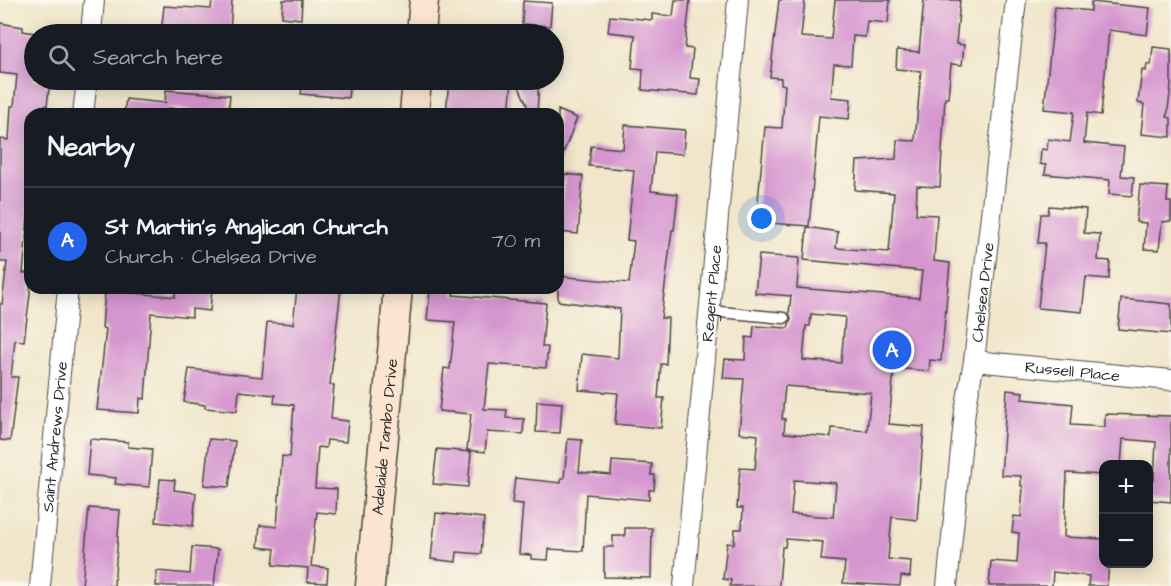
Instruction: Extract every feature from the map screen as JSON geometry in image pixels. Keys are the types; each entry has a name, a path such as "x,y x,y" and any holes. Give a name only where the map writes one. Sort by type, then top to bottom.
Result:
{"street":[{"path":"92,24 94,0"},
{"path":"422,24 424,0"},
{"name":"Regent Place","path":"684,586 738,0"},
{"name":"Chelsea Drive","path":"947,586 965,411 974,361 1016,0"},
{"path":"84,108 86,90"},
{"path":"415,108 416,90"},
{"name":"Saint Andrews Drive","path":"40,586 67,294"},
{"name":"Adelaide Tambo Drive","path":"370,586 397,294"},
{"name":"Russell Place","path":"974,361 1171,380"}],"lane":[{"path":"710,311 784,318"}],"building":[{"path":"212,0 232,0 231,24 162,24 164,6 211,9"},
{"path":"283,0 302,0 301,19 282,17"},
{"path":"675,0 690,0 685,48 693,49 690,78 700,79 698,95 642,90 643,69 632,68 635,35 608,32 610,16 652,20 652,14 673,16"},
{"path":"779,0 805,0 801,37 831,39 835,0 890,0 888,23 867,21 865,37 853,36 851,65 834,64 831,97 851,99 849,119 819,116 809,226 756,222 765,127 782,128 785,85 781,84 781,78 770,77"},
{"path":"924,0 960,0 956,44 964,45 962,65 951,64 948,98 945,98 940,187 917,186 916,214 937,215 934,261 950,263 941,361 930,360 929,371 894,368 889,424 924,427 917,520 892,517 888,559 911,561 910,577 901,576 900,586 843,583 845,562 821,560 823,542 786,539 785,547 782,547 779,586 730,586 731,580 723,579 727,543 734,544 735,529 742,529 743,508 737,508 740,468 755,469 758,435 739,433 744,379 723,378 725,359 745,360 746,337 753,338 754,326 788,328 791,318 789,313 791,296 755,293 759,255 799,258 797,288 919,298 922,271 804,260 807,227 838,232 836,248 889,252 894,193 855,190 857,161 896,159 897,140 915,141 921,71 896,69 897,50 919,52","holes":["811,314 845,317 841,363 803,360 806,326 810,326","785,386 871,393 867,431 832,428 831,437 784,433 785,419 782,419","794,480 836,483 833,517 791,514"]},
{"path":"523,1 552,3 550,24 522,24"},
{"path":"1091,2 1150,8 1147,35 1109,30 1101,115 1087,113 1084,143 1124,147 1121,176 1134,177 1132,196 1109,194 1110,180 1045,174 1046,165 1040,164 1041,149 1047,150 1048,139 1070,142 1074,112 1044,109 1055,7 1091,11"},
{"path":"0,23 23,27 24,90 49,90 47,106 24,108 23,273 24,294 30,294 24,341 15,340 11,377 18,377 10,441 0,440 0,304 2,304 7,262 0,262 0,139 9,140 11,106 14,106 17,75 0,73"},
{"path":"1153,47 1171,49 1171,86 1167,117 1171,118 1171,137 1141,134 1144,104 1138,103 1142,70 1146,71 1147,64 1151,65"},
{"path":"166,90 230,95 229,108 125,108 126,99 165,103"},
{"path":"302,90 349,90 348,98 301,94"},
{"path":"448,90 511,90 510,108 447,108"},
{"path":"520,90 538,90 537,108 528,108"},
{"path":"564,113 577,118 564,151"},
{"path":"625,125 685,130 683,154 655,152 651,191 678,194 661,318 668,318 666,364 661,364 658,398 664,398 661,428 615,424 618,393 579,390 582,354 618,358 620,309 558,301 558,294 564,294 564,277 629,283 634,241 627,240 634,170 589,166 591,146 623,149"},
{"path":"565,174 583,176 578,234 564,233"},
{"path":"1140,185 1168,187 1167,202 1171,202 1171,221 1162,222 1159,250 1144,249 1146,223 1136,222"},
{"path":"1049,206 1086,209 1084,233 1100,234 1098,260 1110,261 1109,279 1086,277 1082,312 1038,308 1045,243 1038,243 1041,214 1048,214"},
{"path":"105,294 175,297 175,294 211,294 210,311 192,309 192,317 151,313 145,399 140,398 139,413 97,410 106,329 102,328"},
{"path":"296,294 340,294 330,385 334,385 331,419 348,421 346,442 327,440 326,448 318,447 315,488 337,489 336,514 317,512 311,566 328,568 327,583 307,582 308,568 273,565 275,549 258,547 260,525 277,527 282,456 290,457 294,405 274,403 275,395 239,391 237,411 205,408 205,405 184,402 189,369 262,377 267,322 293,324"},
{"path":"430,294 453,294 546,303 542,347 548,347 546,368 489,364 484,409 507,410 506,418 524,419 523,434 487,432 485,452 467,450 471,414 439,411 444,368 450,369 455,322 427,320"},
{"path":"1121,299 1171,304 1171,334 1118,329"},
{"path":"1007,390 1023,392 1022,399 1073,404 1071,425 1105,427 1105,414 1171,416 1171,502 1153,500 1156,442 1123,439 1121,460 1099,460 1099,475 1067,473 1064,537 1099,539 1099,568 1109,568 1107,586 1088,586 1089,576 1053,572 1052,586 989,586 991,561 1017,563 1019,533 1012,532 1014,516 1021,517 1023,486 1021,486 1021,476 1001,475"},
{"path":"537,401 562,403 560,433 536,432"},
{"path":"90,439 128,442 128,447 152,449 149,487 115,484 116,478 87,475"},
{"path":"209,439 235,441 229,487 204,485"},
{"path":"568,439 582,440 579,472 611,475 612,461 652,464 651,475 655,475 654,490 649,490 649,500 586,494 583,551 549,549 548,560 531,559 531,555 519,554 523,504 512,503 515,478 561,483 561,478 564,478"},
{"path":"437,449 471,452 468,487 433,484"},
{"path":"160,479 175,480 174,490 196,493 193,526 156,522"},
{"path":"89,508 120,510 114,586 82,586"},
{"path":"436,513 484,518 481,554 457,552 456,562 431,559"},
{"path":"625,528 652,528 651,578 604,577 604,547 613,547 613,536 625,536"},
{"path":"192,547 218,549 214,586 156,586 157,571 190,574"}],"place":[{"name":"St Martin's Anglican Church","path":"892,350"}]}
